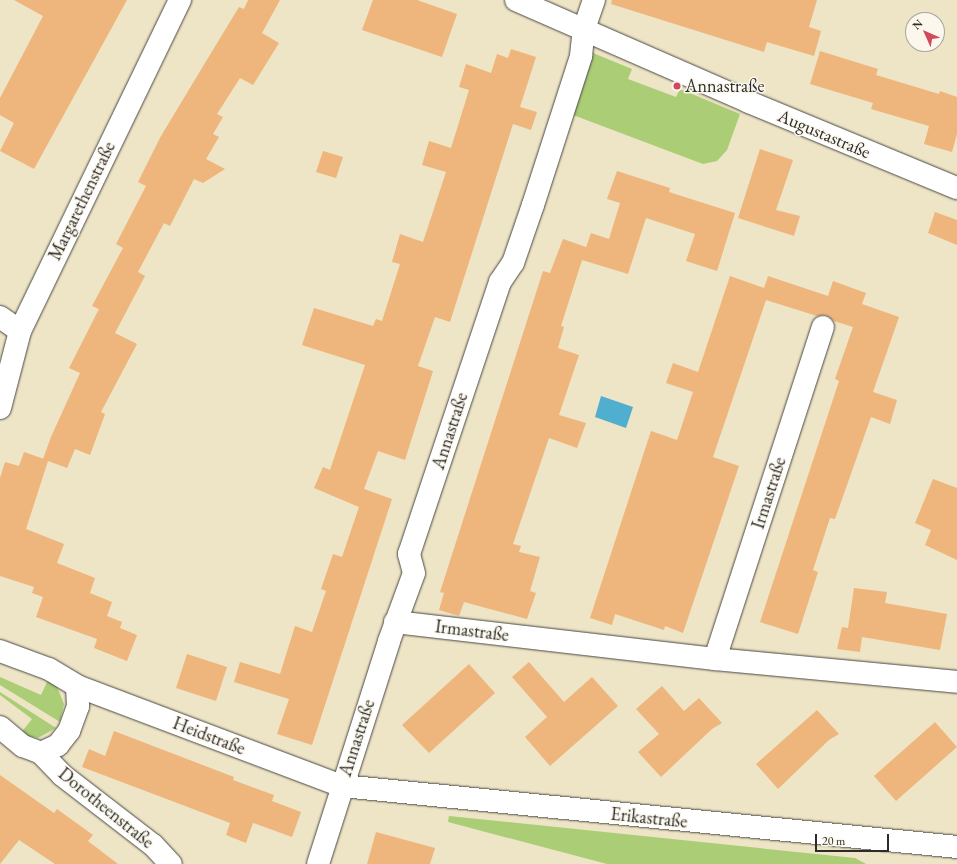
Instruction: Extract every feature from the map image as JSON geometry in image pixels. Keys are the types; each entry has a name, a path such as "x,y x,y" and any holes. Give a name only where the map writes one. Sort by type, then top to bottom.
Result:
{"street":[{"name":"Margarethenstraße","path":"0,408 20,330 180,0"},
{"name":"Augustastraße","path":"516,0 756,105 957,188"},
{"name":"Annastraße","path":"318,864 395,622 414,573 409,554 500,282 513,263 533,205 581,56 584,30 594,0"},
{"path":"0,318 20,330"},
{"name":"Irmastraße","path":"715,659 823,327"},
{"name":"Irmastraße","path":"395,622 715,659 957,682"},
{"name":"Heidstraße","path":"0,651 49,669 77,686 342,786"},
{"path":"0,727 23,746 41,753 58,746 69,731 78,706 77,686"},
{"name":"Dorotheenstraße","path":"41,753 62,775 152,845 170,864"},
{"name":"Erikastraße","path":"342,786 957,847"}],"green space":[{"path":"593,53 632,69 628,79 676,97 680,89 740,114 727,150 717,161 703,164 573,115"},
{"path":"0,677 41,695 48,680 57,687 64,704 60,722 0,685"},
{"path":"0,692 56,728 38,738 20,734 32,719 0,695"},
{"path":"449,816 855,858 866,864 607,864 448,822"}],"water":[{"path":"601,396 633,407 626,428 595,417"}],"building":[{"path":"14,0 127,0 34,169 0,151 14,123 0,115 0,98 43,16"},
{"path":"248,0 280,0 262,33 279,43 253,85 240,78 217,114 223,117 213,134 219,137 206,159 225,169 203,183 194,179 170,226 164,223 138,272 145,276 115,333 137,344 101,412 105,414 90,455 75,449 67,468 48,461 26,529 64,544 57,563 95,578 90,593 112,602 107,616 122,622 120,628 137,635 127,661 94,648 97,639 36,617 43,597 32,593 34,587 0,576 0,478 5,462 19,466 24,452 43,459 51,437 80,373 69,368 99,309 92,306 123,248 116,244 146,186 138,182 161,136 239,7 244,9"},
{"path":"373,0 417,0 457,14 442,57 362,30"},
{"path":"612,0 817,0 809,27 821,31 814,56 767,42 764,52 611,4"},
{"path":"511,49 536,57 520,107 537,112 531,130 513,124 450,322 435,317 418,366 433,371 405,460 378,451 364,489 392,499 312,745 277,734 289,699 234,682 240,662 280,674 295,626 312,632 326,591 321,589 333,554 342,557 359,507 314,488 323,467 330,470 365,365 302,345 314,308 373,326 376,319 382,321 400,264 392,262 400,234 423,242 446,172 422,165 429,141 451,148 469,90 459,87 466,64 491,73 497,54 508,58"},
{"path":"820,51 878,69 876,75 939,94 940,91 957,97 957,134 952,152 924,144 929,126 871,109 873,103 810,84"},
{"path":"760,149 793,160 776,210 800,216 794,236 738,218"},
{"path":"323,151 343,157 336,178 316,172"},
{"path":"617,171 670,188 669,192 735,213 717,271 686,261 695,234 646,218 628,274 582,260 561,326 564,327 558,348 579,355 559,415 586,423 577,448 549,438 513,544 521,546 519,552 540,557 530,591 536,593 527,619 464,602 459,616 439,610 444,593 440,592 543,271 550,273 563,239 586,247 584,253 591,233 609,239 620,203 607,199"},
{"path":"935,212 957,220 957,245 928,233"},
{"path":"730,276 764,288 768,276 828,296 833,281 866,293 862,304 899,317 873,392 897,400 890,424 871,417 835,519 830,518 813,570 818,572 798,634 760,622 839,381 835,379 853,327 834,321 826,315 817,316 766,300 713,457 739,466 683,633 665,626 664,630 615,614 612,625 590,618 651,431 677,440 693,392 666,383 673,363 698,372"},
{"path":"933,479 957,488 957,560 925,545 931,530 915,523"},
{"path":"854,588 887,592 885,603 947,614 940,650 862,637 860,652 837,649 842,627 848,628"},
{"path":"187,654 227,667 216,701 176,688"},
{"path":"529,662 564,702 592,677 618,706 550,766 525,737 547,717 512,677"},
{"path":"469,664 495,693 429,753 402,725"},
{"path":"662,686 684,711 699,698 722,723 712,729 661,777 638,752 659,734 636,709"},
{"path":"817,710 839,734 829,740 778,789 756,764"},
{"path":"935,722 957,747 896,801 874,776"},
{"path":"114,731 234,777 233,780 274,795 272,801 301,812 292,837 253,823 246,843 226,835 230,823 82,767 89,749 105,756"},
{"path":"0,775 54,813 57,809 93,835 88,841 118,864 55,864 19,840 0,864"},
{"path":"376,832 435,848 430,864 367,864"}],"place":[{"name":"Annastraße","path":"677,86"}]}
